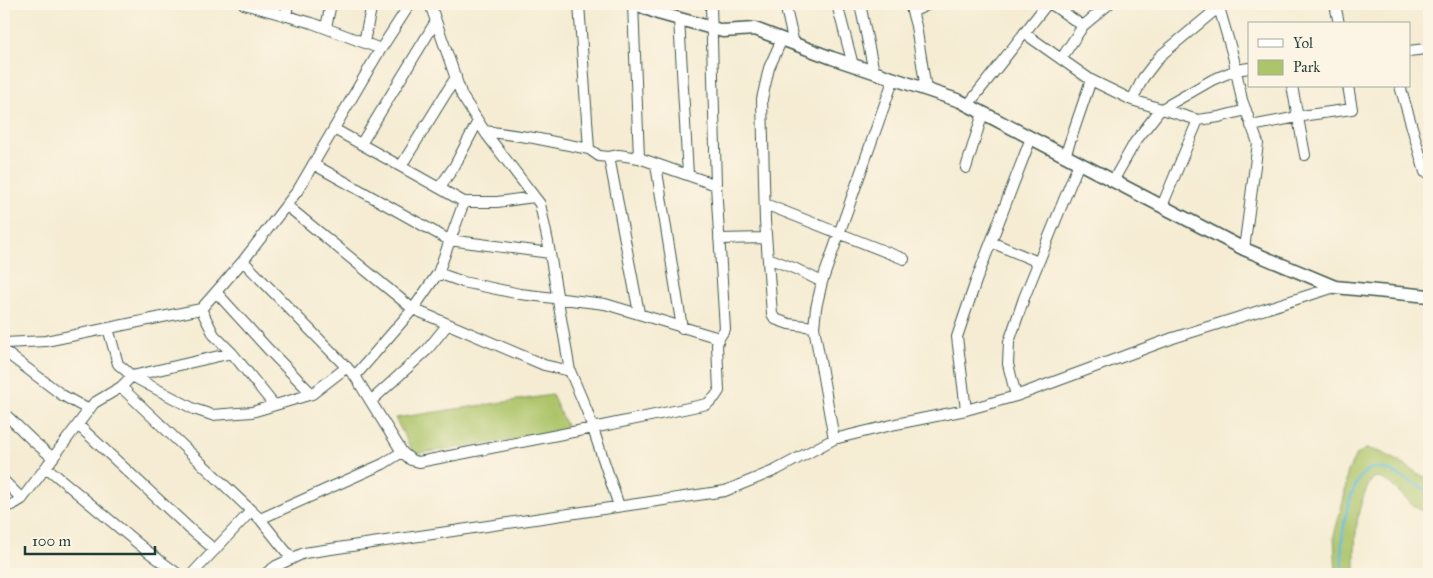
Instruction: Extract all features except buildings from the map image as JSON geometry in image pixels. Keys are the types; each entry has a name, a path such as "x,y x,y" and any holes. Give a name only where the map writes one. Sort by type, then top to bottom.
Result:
{"street":[{"path":"244,4 326,27 381,49"},
{"path":"286,16 288,4"},
{"path":"326,27 330,4"},
{"path":"364,42 372,4"},
{"path":"4,343 46,341 202,309 243,261 298,190 381,49 410,4"},
{"path":"430,4 462,96 485,131 540,204 570,371 593,428 619,506"},
{"path":"579,4 588,149"},
{"path":"639,158 635,4 658,8 679,19 723,31 755,29 968,105 1244,249 1335,287 1429,296"},
{"path":"243,261 355,376 402,452 411,460 419,462 706,404 711,401 719,390 717,345 719,338 726,329 716,185 711,4"},
{"path":"785,4 788,41 769,68 762,99 766,238 772,314 775,319 789,324 814,327"},
{"path":"837,4 853,65"},
{"path":"860,4 874,72"},
{"path":"926,89 911,8 929,4"},
{"path":"968,105 1047,4"},
{"path":"1051,4 1083,26"},
{"path":"1061,59 1083,26 1109,4"},
{"path":"1335,4 1339,22"},
{"path":"1219,6 1246,110 1258,143 1244,249"},
{"path":"1132,100 1143,78 1160,56 1219,6"},
{"path":"679,19 688,175"},
{"path":"362,144 436,21"},
{"path":"1024,33 1091,80 1132,100 1160,110 1198,120 1246,110"},
{"path":"1410,52 1425,49 1429,52"},
{"path":"1113,181 1134,142 1160,110 1212,80 1236,70 1248,68"},
{"path":"401,166 456,77"},
{"path":"834,439 814,327 816,308 822,282 894,78"},
{"path":"1065,156 1091,80"},
{"path":"1292,88 1305,156"},
{"path":"1252,126 1352,109 1348,88"},
{"path":"1401,88 1425,172 1429,171"},
{"path":"966,168 983,113"},
{"path":"1162,206 1198,120"},
{"path":"439,188 454,167 478,121"},
{"path":"334,129 464,202 497,202 534,197"},
{"path":"485,131 527,136 588,149 599,156 619,155 639,158 716,185"},
{"path":"966,410 958,338 991,242 1031,138"},
{"path":"609,157 640,313"},
{"path":"313,164 449,240 550,254"},
{"path":"1016,396 1008,364 1009,342 1038,262 1079,164"},
{"path":"656,165 682,328"},
{"path":"355,376 413,309 438,273 464,202"},
{"path":"765,204 904,259"},
{"path":"286,205 413,309 544,364 570,371"},
{"path":"719,239 766,238"},
{"path":"991,242 1038,262"},
{"path":"768,258 822,282"},
{"path":"438,273 463,282 520,294 606,304 719,338"},
{"path":"265,574 276,566 304,553 725,492 776,470 834,439 966,410 1016,396 1172,338 1335,287"},
{"path":"216,292 268,350 312,394"},
{"path":"202,309 214,335 232,353 274,405"},
{"path":"372,401 427,350 448,324"},
{"path":"108,328 118,364 132,376 194,409 212,415 252,412 312,394 347,367"},
{"path":"4,351 62,395 89,410"},
{"path":"4,506 12,505 22,499 94,403 121,387 132,376 232,353"},
{"path":"121,387 260,519 292,559"},
{"path":"4,413 53,458"},
{"path":"78,425 215,550"},
{"path":"260,519 383,464 402,452"},
{"path":"46,467 147,551 178,574"},
{"path":"4,481 22,499"},
{"path":"192,574 251,511"}],"green space":[{"path":"552,395 569,432 414,454 395,418"},
{"path":"1366,449 1383,453 1429,479 1429,513 1413,505 1387,482 1380,478 1373,478 1362,500 1359,512 1355,574 1336,574 1334,535 1344,498 1347,474 1355,456"}],"waterway":[{"path":"1343,574 1342,547 1344,524 1350,498 1361,477 1368,470 1376,468 1389,471 1429,490"}]}
